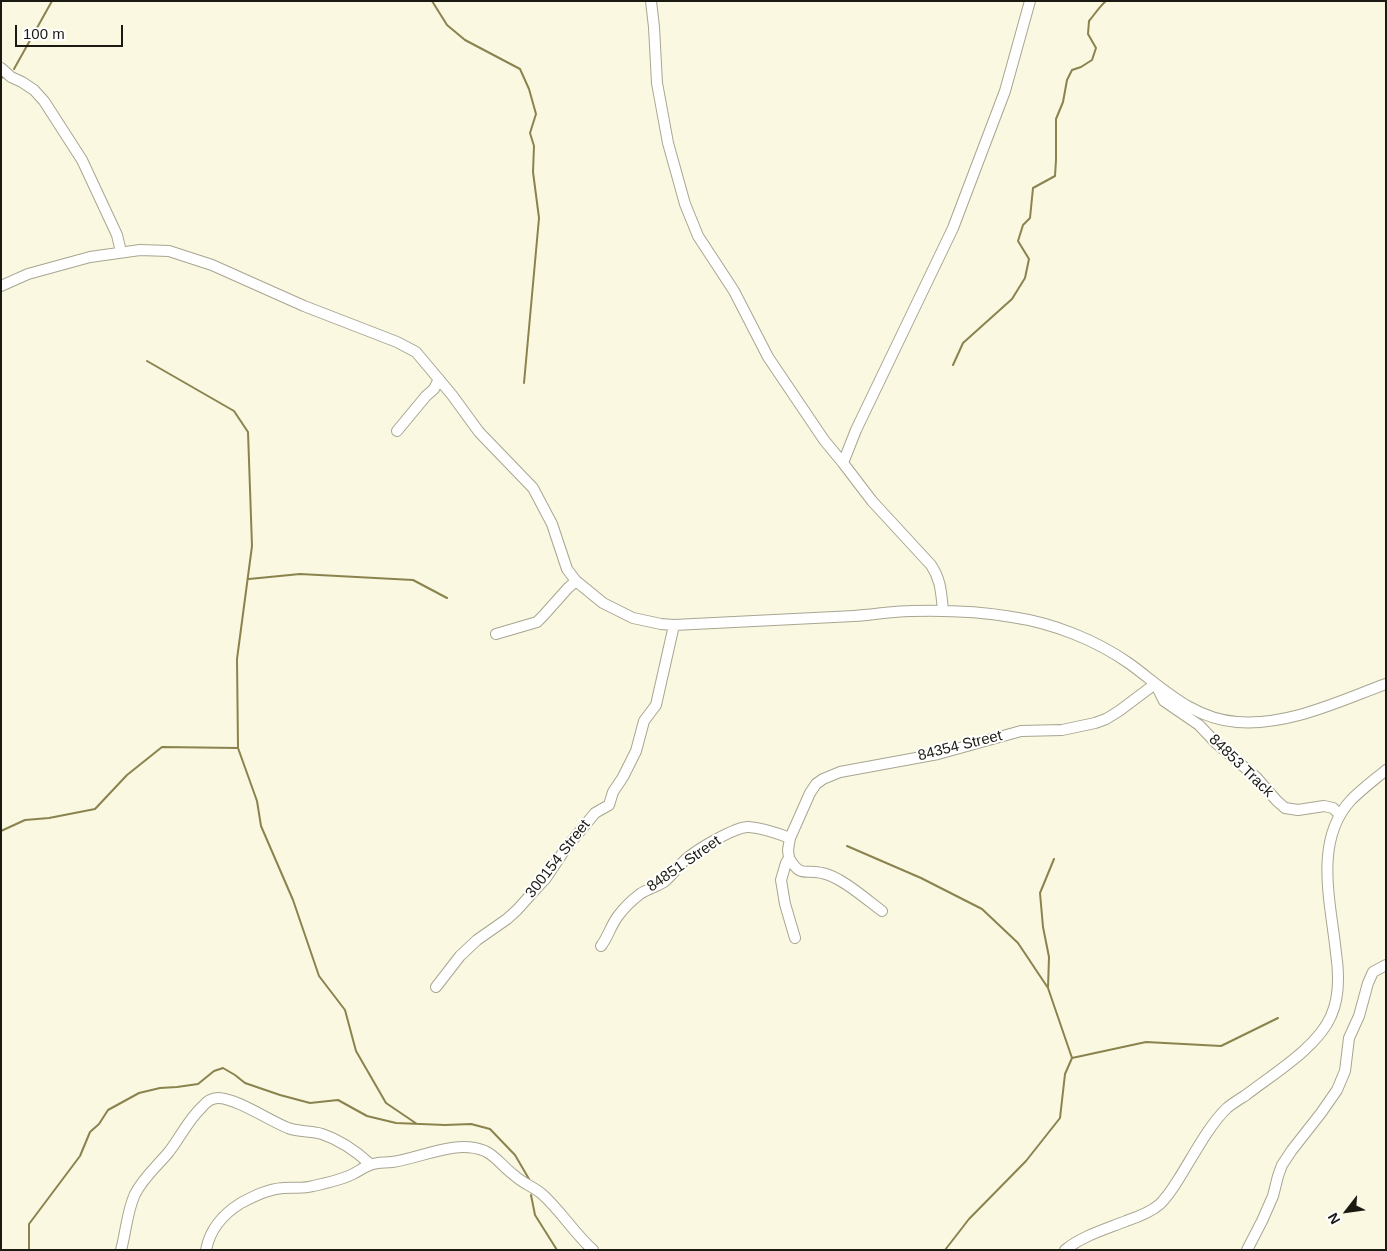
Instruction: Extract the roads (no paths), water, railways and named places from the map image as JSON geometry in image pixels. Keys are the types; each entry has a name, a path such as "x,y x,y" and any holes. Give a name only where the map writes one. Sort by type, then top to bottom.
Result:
{"street":[{"path":"651,1 657,83 668,142 685,204 698,236 734,291 768,357 824,440 872,500 937,574 941,585 943,610"},
{"path":"843,463 856,430 953,228 1005,91 1030,1"},
{"path":"1,68 11,77 34,90 54,115 90,175 116,235 121,252"},
{"path":"1,286 28,274 90,257 140,250 169,251 212,265 304,306 397,342 416,352 452,395 478,432 533,488 552,524 567,568 576,582 603,603 633,618 674,625 943,610 1013,617 1040,622 1072,633 1098,645 1129,664 1186,706 1216,719 1239,722 1290,718 1316,711 1386,684"},
{"path":"397,431 434,389 439,380"},
{"path":"496,634 536,622 576,582"},
{"name":"300154 Street","path":"436,987 460,956 477,940 517,910 546,878 566,848 595,813 609,805 613,792 636,751 644,722 656,704 674,625"},
{"name":"84853 Track","path":"1155,684 1164,701 1199,725 1217,744 1256,776 1285,808 1298,810 1324,806 1333,808 1340,815"},
{"name":"84354 Street","path":"790,838 810,793 816,784 829,775 847,770 938,754 1021,731 1062,730 1095,723 1119,711 1155,684"},
{"path":"1065,1250 1084,1238 1137,1217 1160,1204 1174,1186 1216,1121 1228,1108 1301,1053 1314,1042 1323,1030 1332,1016 1339,984 1327,876 1330,839 1334,826 1350,801 1386,770"},
{"name":"84851 Street","path":"601,946 607,939 617,916 629,903 663,882 686,859 718,839 738,829 748,827 766,830 790,838"},
{"path":"790,838 789,858 798,870 822,872 830,875 840,880 882,911"},
{"path":"789,858 781,880 785,904 796,938"},
{"path":"1247,1250 1273,1196 1282,1165 1337,1090 1345,1071 1349,1038 1359,1016 1368,983 1373,972 1386,965"},
{"path":"121,1250 134,1195 150,1172 169,1152 202,1106 210,1100 216,1098 224,1099 290,1129 322,1134 343,1144 370,1164"},
{"path":"206,1250 214,1227 224,1215 264,1191 281,1188 305,1188 351,1174 370,1164 392,1162 457,1148 476,1148 487,1152 514,1176 540,1192 585,1243 594,1250"}],"waterway":[{"path":"14,69 52,1"},
{"path":"432,1 447,25 465,40 520,69 529,89 536,114 530,133 534,146 533,172 539,218 524,383"},
{"path":"953,365 963,343 1012,299 1025,278 1029,259 1018,241 1023,225 1030,218 1033,188 1055,176 1056,119 1063,102 1067,80 1072,70 1092,60 1096,48 1088,34 1089,21 1106,1"},
{"path":"147,361 234,411 248,432 252,546 237,659 238,748 257,801 261,826 293,900 319,976 345,1010 356,1051 386,1103 417,1124"},
{"path":"249,579 300,574 413,580 447,598"},
{"path":"1,831 25,820 49,818 95,809 127,775 162,747 238,748"},
{"path":"847,846 921,878 982,909 1018,943 1048,988 1072,1058"},
{"path":"1048,988 1049,957 1043,927 1040,893 1054,859"},
{"path":"945,1250 969,1219 1026,1161 1060,1118 1065,1074 1072,1058 1146,1042 1221,1046 1278,1018"},
{"path":"29,1250 29,1224 80,1156 90,1132 99,1124 108,1110 139,1093 160,1088 198,1084 214,1071 223,1068 245,1083 280,1095 310,1103 338,1100 367,1116 396,1123 471,1124 490,1129 515,1155 529,1179"},
{"path":"531,1195 535,1215 557,1250"}]}
